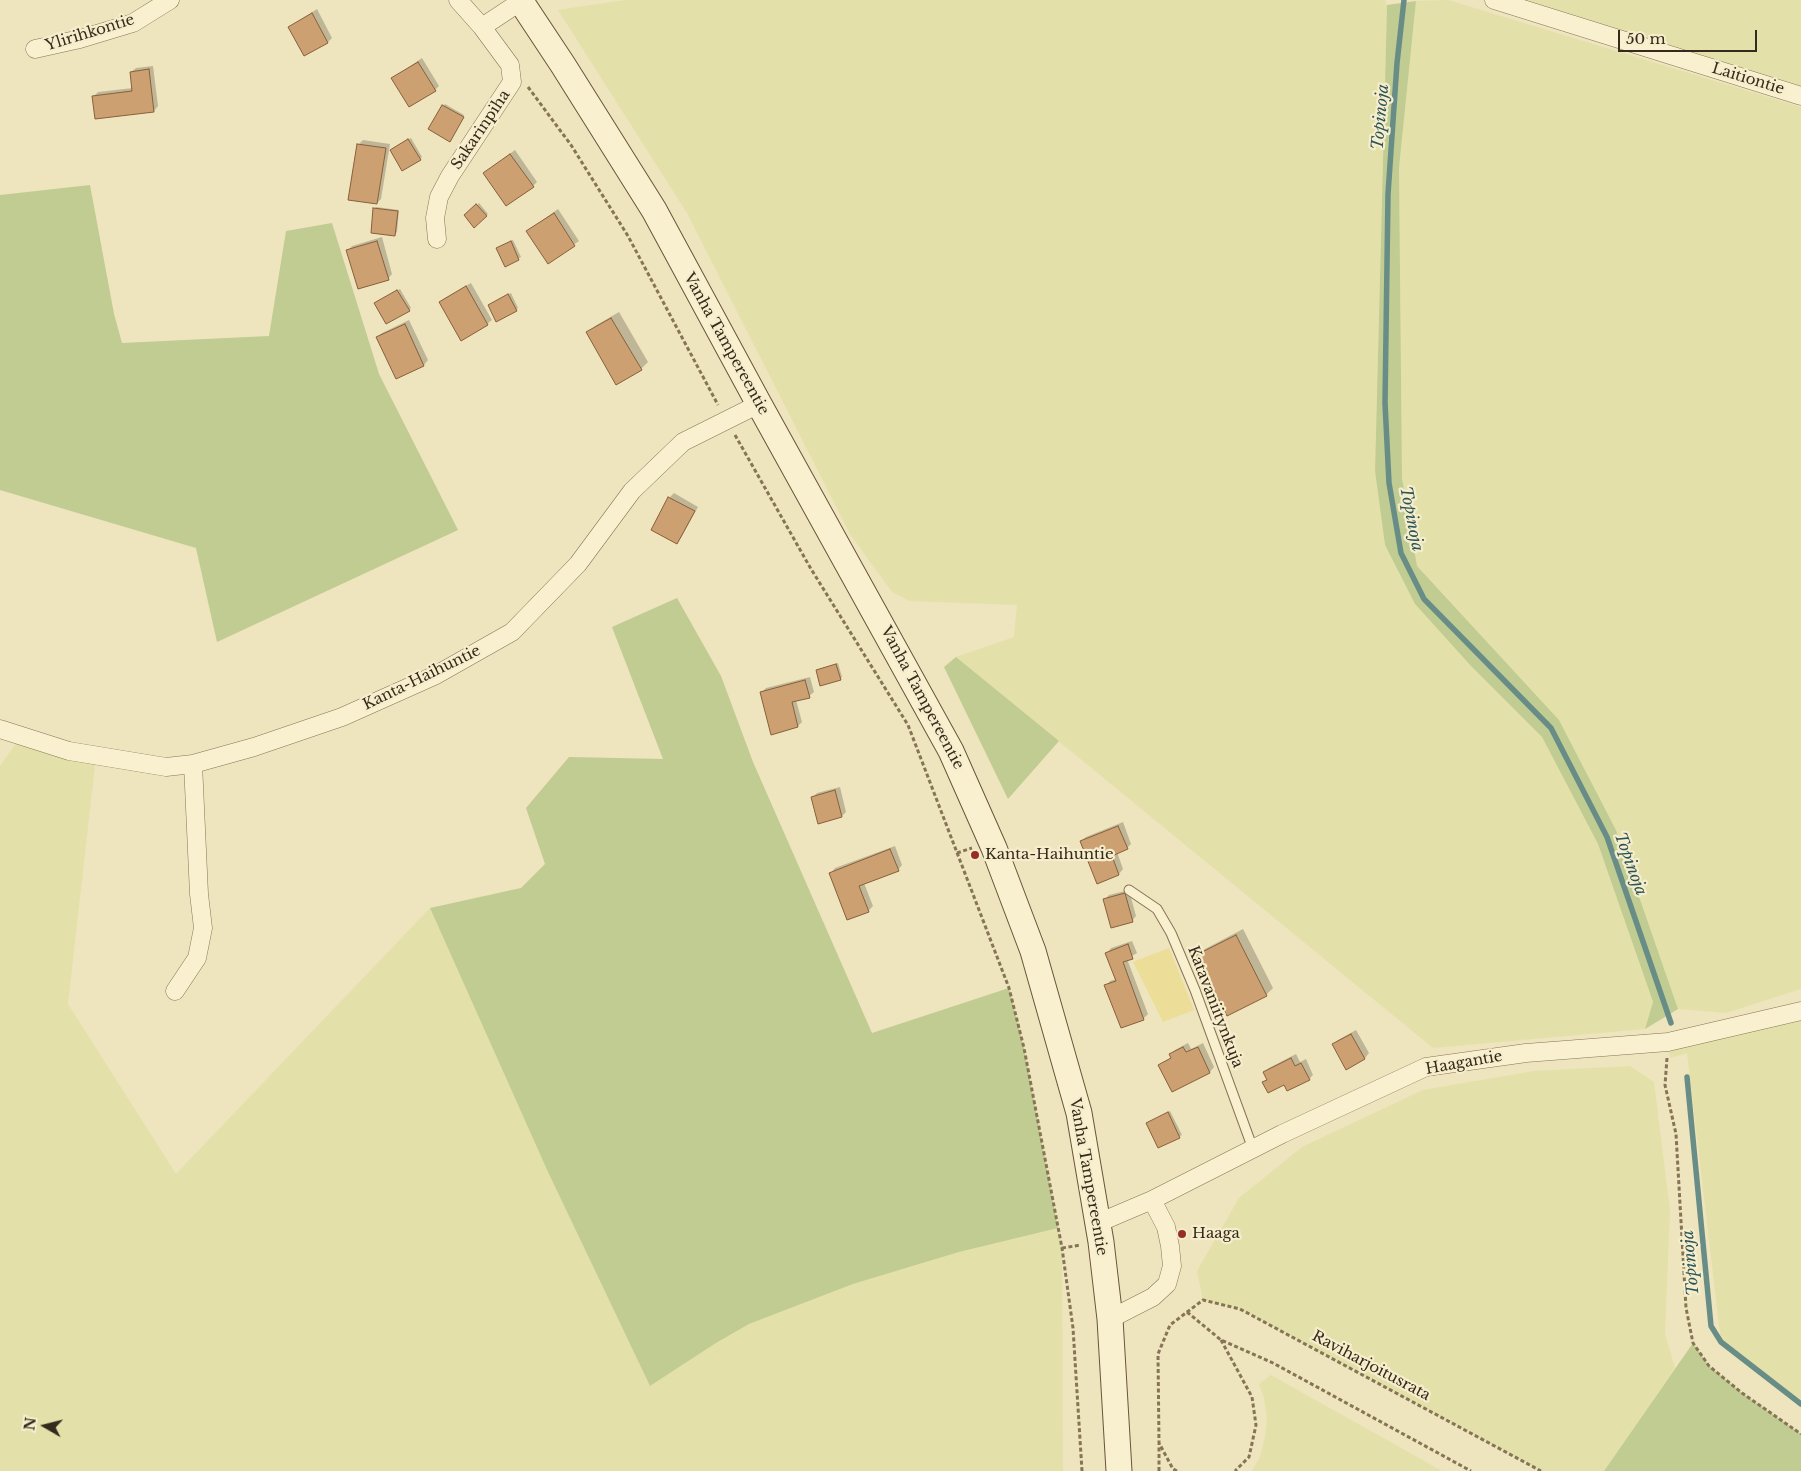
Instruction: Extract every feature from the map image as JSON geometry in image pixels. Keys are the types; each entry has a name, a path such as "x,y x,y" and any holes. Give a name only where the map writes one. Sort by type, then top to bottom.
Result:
{"main road":[{"name":"Vanha Tampereentie","path":"521,0 654,210 759,404 952,750 994,848 1033,951 1079,1113 1098,1223 1110,1319 1119,1471"}],"street":[{"name":"Ylirihkontie","path":"35,49 80,39 133,23 170,0"},
{"path":"458,0 482,27 510,64"},
{"path":"482,27 521,0"},
{"name":"Laitiontie","path":"1494,0 1801,96"},
{"name":"Sakarinpiha","path":"437,238 435,218 439,197 450,176 512,82 510,64"},
{"name":"Kanta-Haihuntie","path":"0,729 69,751 166,767 193,764 254,747 342,717 436,674 512,632 578,564 632,491 683,442 759,404"},
{"path":"175,991 197,958 203,928 193,764"},
{"name":"Haagantie","path":"1098,1223 1152,1200 1253,1149 1426,1067 1526,1053 1668,1042 1801,1011"},
{"path":"1110,1319 1153,1297 1167,1284 1172,1266 1170,1246 1166,1227 1152,1200"}],"lane":[{"name":"Katavaniitynkuja","path":"1129,890 1157,909 1171,933 1195,990 1253,1149"}],"path":[{"path":"510,64 571,145 628,236 726,420 811,569 908,725 1009,988 1024,1048 1065,1266 1073,1328 1082,1471"},
{"path":"957,853 972,847 975,855"},
{"path":"1668,1042 1665,1085 1676,1134 1686,1308 1692,1343 1709,1366 1742,1394 1801,1434"},
{"name":"Raviharjoitusrata","path":"1177,1471 1173,1469 1159,1443 1158,1354 1170,1325 1203,1300 1240,1309 1541,1471"},
{"path":"1187,1312 1221,1340 1273,1363 1471,1471"},
{"path":"1221,1340 1252,1397 1256,1425 1249,1457 1235,1471"},
{"path":"1159,1443 1159,1471"}],"shaded area":[{"path":"625,0 1385,0 1387,5 1375,471 1385,545 1415,604 1471,666 1542,737 1598,844 1653,1003 1645,1029 1433,1048 956,657 1014,637 1017,605 910,601 892,592 850,534 687,213 558,10"},
{"path":"1448,0 1801,107 1801,989 1726,1013 1678,1009 1616,830 1559,720 1417,566 1402,478 1399,168 1416,1"},
{"path":"1522,0 1801,0 1801,87"},
{"path":"21,736 96,756 68,1004 176,1174 430,908 548,1172 650,1386 749,1324 853,1284 959,1252 1058,1228 1062,1248 1063,1471 0,1471 0,766"},
{"path":"1801,1011 1801,1404 1721,1342 1687,1053 1670,1058 1668,1042"},
{"path":"1630,1066 1654,1082 1670,1211 1665,1334 1675,1368 1604,1471 1541,1471 1240,1309 1203,1300 1197,1271 1239,1198 1302,1147 1423,1090 1534,1071"},
{"path":"1271,1375 1442,1471 1252,1471 1260,1457 1267,1418 1264,1398 1259,1384"}],"green space":[{"path":"1416,1 1399,168 1402,478 1417,566 1559,720 1616,830 1678,1009 1645,1029 1653,1002 1598,844 1542,737 1471,666 1415,604 1385,545 1375,471 1387,5"},
{"path":"90,185 114,314 122,343 269,336 286,231 332,223 379,374 458,530 217,642 196,548 0,490 0,195"},
{"path":"677,598 721,676 753,762 872,1033 1009,988 1024,1048 1058,1228 959,1252 853,1284 749,1324 650,1386 548,1172 430,908 521,888 545,864 526,808 569,757 663,759 612,627"},
{"path":"956,657 1059,741 1008,799 944,667"},
{"path":"1693,1343 1709,1366 1742,1393 1801,1434 1801,1471 1604,1471"}],"sand":[{"path":"1169,948 1194,1010 1163,1022 1133,962"}],"building":[{"path":"312,13 328,43 304,56 288,27"},
{"path":"418,62 436,91 409,107 391,78"},
{"path":"149,69 154,112 95,119 92,96 132,91 130,72"},
{"path":"442,105 464,117 450,142 428,129"},
{"path":"408,139 421,160 402,171 390,150"},
{"path":"357,144 386,148 377,204 348,200"},
{"path":"510,154 534,187 506,206 483,173"},
{"path":"476,204 487,216 474,228 464,215"},
{"path":"373,208 398,211 395,236 371,233"},
{"path":"554,213 575,246 548,264 526,231"},
{"path":"377,241 389,280 358,289 346,250"},
{"path":"511,241 519,260 505,267 496,248"},
{"path":"466,286 488,325 461,341 439,302"},
{"path":"397,290 410,311 386,324 374,303"},
{"path":"508,294 517,311 496,322 488,305"},
{"path":"611,318 642,370 616,385 586,332"},
{"path":"405,324 424,366 396,379 376,337"},
{"path":"668,497 695,511 677,544 651,530"},
{"path":"836,664 841,680 820,686 816,670"},
{"path":"805,680 810,698 792,702 798,727 771,735 760,692"},
{"path":"835,790 842,817 818,824 811,797"},
{"path":"1118,826 1128,849 1112,856 1119,875 1097,884 1080,841"},
{"path":"890,849 899,871 859,886 869,912 847,920 829,873"},
{"path":"1125,893 1133,922 1111,928 1103,899"},
{"path":"1236,935 1267,996 1227,1016 1196,955"},
{"path":"1128,944 1133,959 1123,962 1144,1020 1121,1028 1104,985 1116,981 1105,953"},
{"path":"1351,1034 1365,1059 1346,1070 1332,1044"},
{"path":"1183,1047 1186,1052 1198,1047 1210,1073 1172,1092 1158,1065 1171,1058 1169,1054"},
{"path":"1291,1058 1295,1066 1301,1063 1310,1080 1287,1091 1284,1085 1268,1093 1262,1082 1267,1080 1263,1072"},
{"path":"1168,1112 1180,1138 1158,1148 1146,1123"}],"waterway":[{"name":"Topinoja","path":"1404,0 1397,63 1388,194 1385,403 1389,483 1401,553 1424,599 1551,728 1607,837 1671,1023"},
{"name":"Topinoja","path":"1687,1077 1711,1326 1721,1342 1801,1404"}],"place":[{"name":"Kanta-Haihuntie","path":"975,855"},
{"name":"Haaga","path":"1182,1234"}]}
